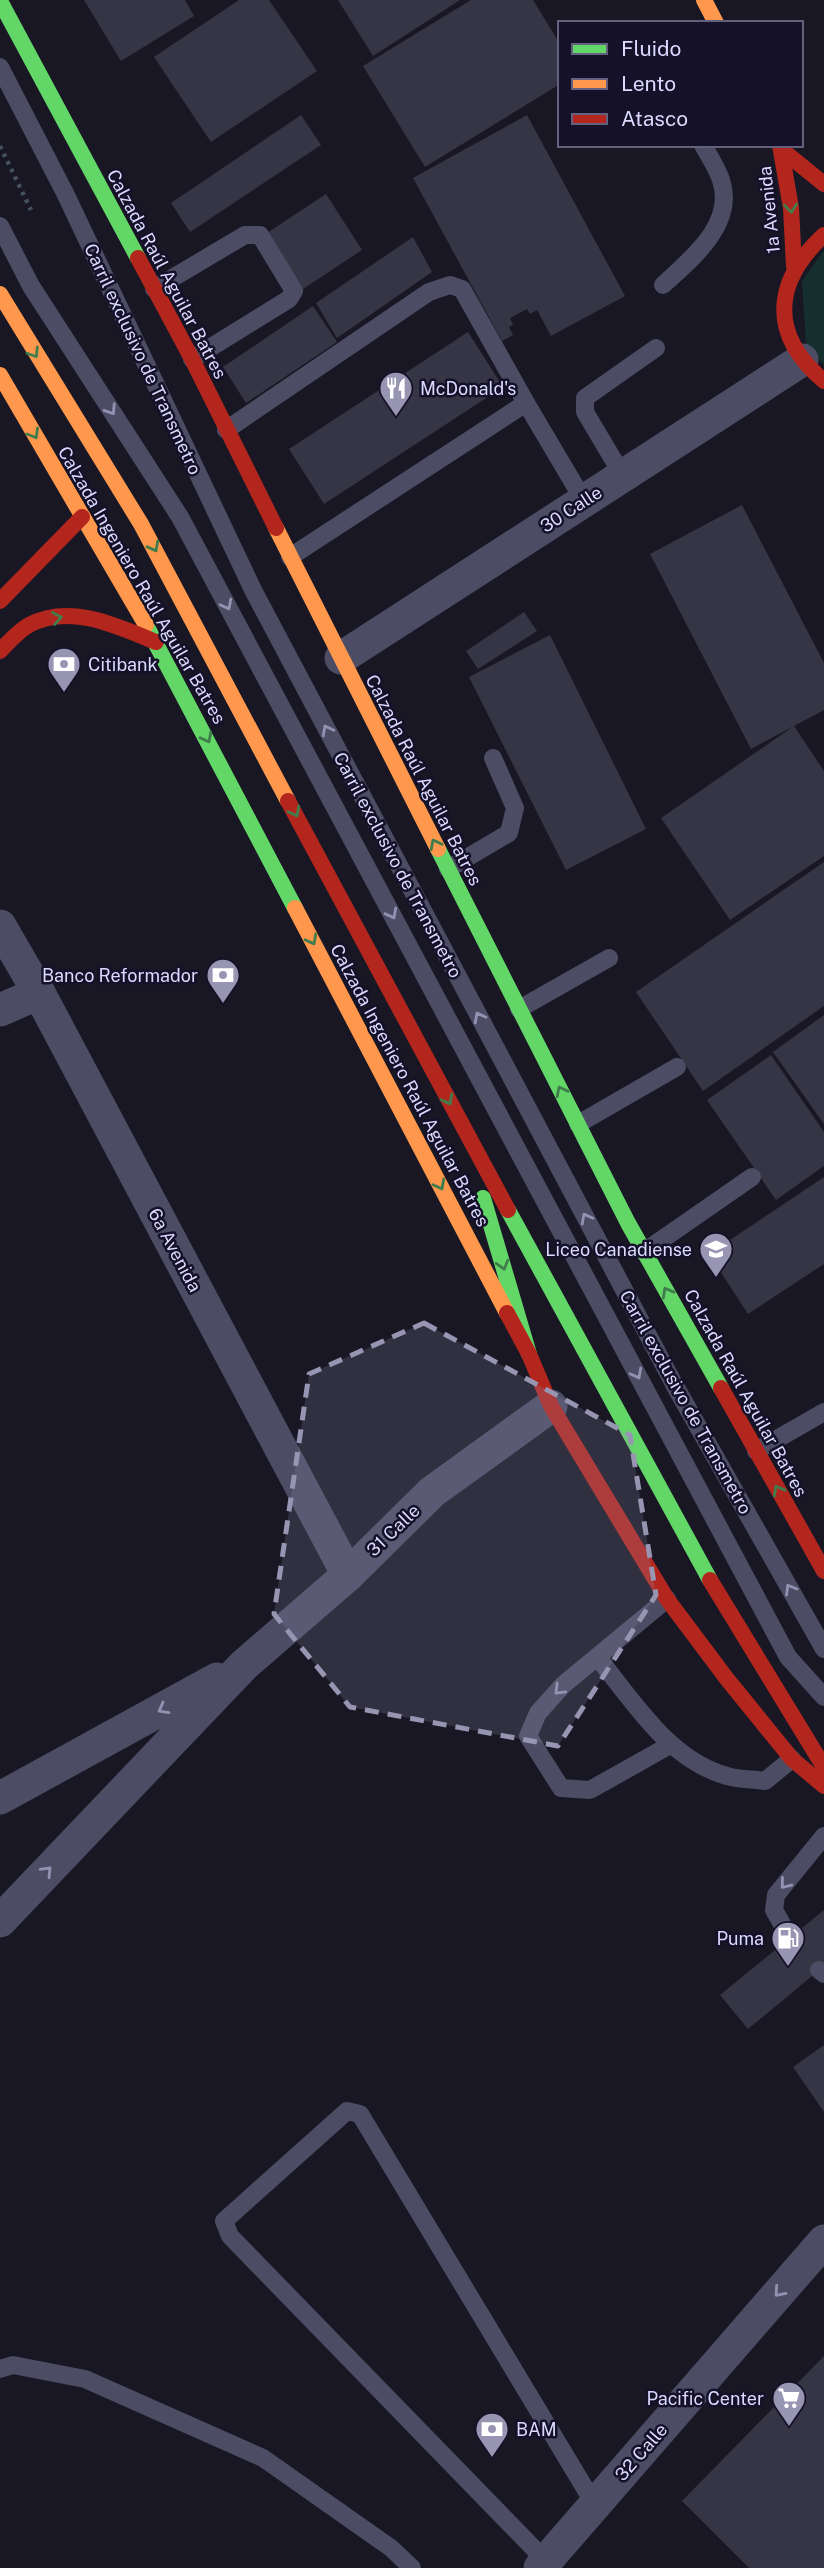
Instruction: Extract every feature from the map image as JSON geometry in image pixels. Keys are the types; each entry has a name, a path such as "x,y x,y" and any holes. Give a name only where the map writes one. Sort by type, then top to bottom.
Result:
{"main road":[{"path":"704,0 715,21"},
{"name":"Calzada Raúl Aguilar Batres","path":"0,1 192,359 290,558 644,1252 824,1571"},
{"name":"1a Avenida","path":"781,148 824,184"},
{"name":"1a Avenida","path":"781,148 791,208 794,266"},
{"path":"813,371 789,339 784,315 786,290 794,266 808,246 824,235"},
{"path":"0,294 141,524 463,1129 712,1583 824,1767"},
{"name":"Calzada Ingeniero Raúl Aguilar Batres","path":"0,375 156,642 529,1354 551,1406 667,1599 792,1759 824,1786"},
{"path":"0,601 82,517"},
{"path":"0,651 29,625 60,616 92,617 156,642"},
{"path":"463,1129 529,1354"}],"street":[{"name":"30 Calle","path":"341,658 623,476 813,371"},
{"name":"6a Avenida","path":"0,926 39,993 348,1574"},
{"path":"0,1010 39,993"},
{"name":"31 Calle","path":"0,1921 244,1665 348,1574 432,1492 551,1406"},
{"name":"31 Calle","path":"0,1798 244,1665"},
{"name":"32 Calle","path":"552,2562 595,2505 824,2241"}],"lane":[{"name":"Carril exclusivo de Transmetro","path":"0,67 66,195 253,590 675,1386 824,1648"},
{"path":"663,285 701,250 724,213 722,181 704,147"},
{"name":"Carril exclusivo de Transmetro","path":"0,226 31,286 180,517 788,1657 824,1697"},
{"path":"154,289 245,234 261,235 293,290 289,299 192,359"},
{"path":"226,430 429,292 450,285 461,289 584,501"},
{"path":"623,476 585,412 585,398 656,348"},
{"path":"290,558 526,403"},
{"path":"448,869 509,833 515,808 493,758"},
{"path":"519,1009 610,958"},
{"path":"578,1124 677,1067"},
{"path":"644,1252 752,1177"},
{"path":"756,1451 824,1412"},
{"path":"667,1599 563,1685 538,1713 527,1736 561,1788 590,1790 670,1745"},
{"path":"598,1658 670,1745 703,1766 727,1776 765,1781 792,1759"},
{"path":"790,1938 774,1910 776,1895 824,1836"},
{"path":"552,2562 230,2236 224,2221 347,2111 360,2114 595,2505"},
{"path":"0,2369 12,2365 85,2379 263,2458 391,2548 412,2568"}],"path":[{"path":"0,146 32,210"},
{"path":"0,226 66,195"}],"highlighted area":[{"path":"424,1323 630,1435 656,1595 558,1746 350,1707 274,1614 309,1374"}],"green space":[{"path":"824,250 824,365 806,344 802,281"}],"building":[{"path":"84,0 185,0 194,16 121,61"},
{"path":"239,0 269,0 317,71 211,142 154,57"},
{"path":"338,0 460,0 373,56"},
{"path":"471,0 533,0 558,41 558,85 425,167 363,66"},
{"path":"301,115 321,145 190,232 171,203"},
{"path":"527,115 625,296 551,336 537,310 530,314 527,309 510,318 513,325 509,327 513,335 502,341 413,178"},
{"path":"326,194 362,250 303,289 267,233"},
{"path":"413,237 432,272 337,338 316,303"},
{"path":"313,306 337,342 246,403 223,367"},
{"name":"McDonald's","path":"468,332 503,387 324,504 289,449"},
{"path":"742,505 824,663 824,710 751,749 650,554"},
{"path":"524,612 537,631 478,669 466,651"},
{"path":"550,635 646,829 566,870 469,677"},
{"path":"794,726 824,771 824,856 730,920 661,818"},
{"path":"824,862 824,1006 703,1091 636,992"},
{"path":"824,1015 824,1124 773,1052"},
{"path":"771,1055 824,1132 824,1166 776,1200 707,1100"},
{"path":"824,1177 824,1264 748,1314 709,1254"},
{"name":"Puma","path":"824,1910 824,1966 748,2029 720,1995"},
{"path":"824,2045 824,2112 793,2067"},
{"name":"Pacific Center","path":"824,2356 824,2568 749,2568 682,2501"}],"traffic: fast":[{"path":"0,1 138,258"},
{"path":"146,625 295,908"},
{"path":"438,849 628,1223 721,1388"},
{"path":"483,1198 529,1354"},
{"path":"508,1210 710,1580"}],"traffic: slow":[{"path":"704,0 715,21"},
{"path":"0,294 141,524 288,801"},
{"path":"0,375 146,625"},
{"path":"276,528 438,849"},
{"path":"295,908 507,1313"}],"traffic: jam":[{"path":"780,147 791,208 794,266"},
{"path":"782,150 824,184"},
{"path":"824,235 795,271 787,290 784,308 786,327 794,345 806,363 824,381"},
{"path":"138,258 192,359 276,528"},
{"path":"0,601 82,517"},
{"path":"0,651 29,625 61,616 93,619 156,642"},
{"path":"288,801 508,1210"},
{"path":"507,1313 529,1354 551,1406 667,1599 792,1759 824,1786"},
{"path":"721,1388 824,1571"},
{"path":"710,1580 824,1767"}],"place":[{"name":"McDonald's","path":"396,418"},
{"name":"Citibank","path":"64,694"},
{"name":"Banco Reformador","path":"223,1005"},
{"name":"Liceo Canadiense","path":"716,1279"},
{"name":"Puma","path":"788,1968"},
{"name":"Pacific Center","path":"789,2428"},
{"name":"BAM","path":"492,2459"}]}
